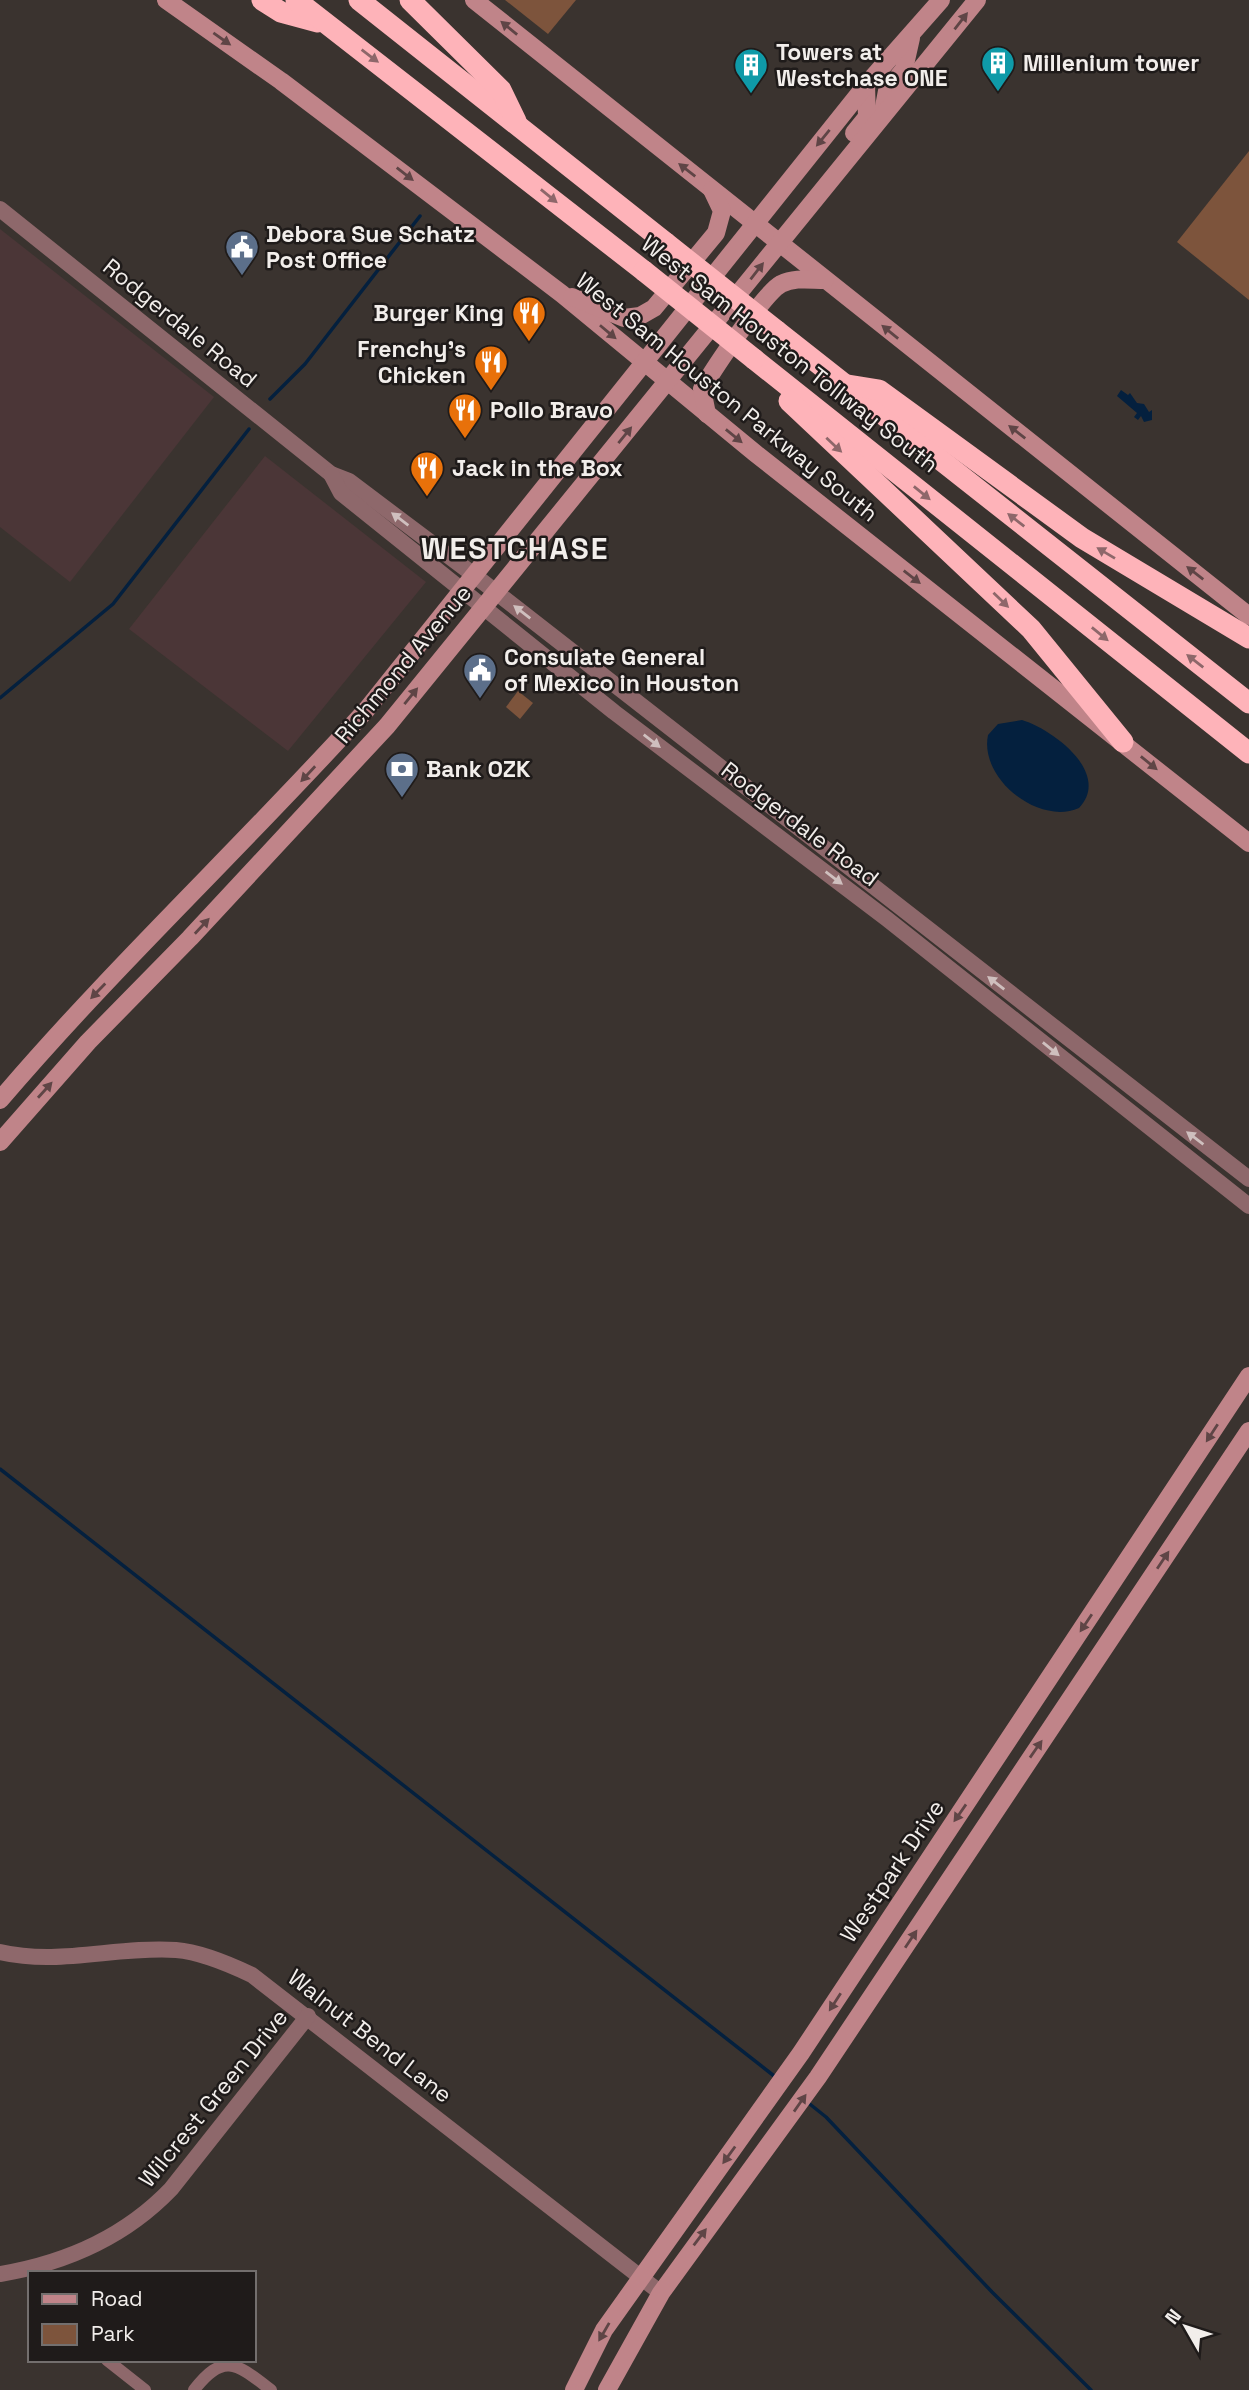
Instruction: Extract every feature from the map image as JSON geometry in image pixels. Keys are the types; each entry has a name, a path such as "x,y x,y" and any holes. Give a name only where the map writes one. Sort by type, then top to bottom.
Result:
{"highway":[{"path":"262,0 281,12 328,24"},
{"name":"West Sam Houston Tollway South","path":"296,0 644,271 752,361 1249,753"},
{"name":"West Sam Houston Tollway South","path":"359,0 1249,703"},
{"path":"410,0 501,90 519,126"},
{"path":"752,361 828,440 1031,629 1123,742"},
{"path":"845,385 879,390 1082,538 1249,638"},
{"path":"1142,667 1184,684 1249,735"}],"main road":[{"name":"West Sam Houston Parkway South","path":"166,0 281,81 562,294 707,414 1249,843"},
{"path":"474,0 1249,616"},
{"name":"Richmond Avenue","path":"0,1100 123,965 248,837 367,709 866,85 941,0"},
{"name":"Richmond Avenue","path":"2,1134 387,726 977,0"},
{"path":"882,117 887,91 904,69 912,34"},
{"path":"836,173 849,139 867,117 866,85"},
{"path":"562,294 624,318 639,316 654,308 716,233 722,211 710,188"},
{"path":"707,414 702,389 739,335 779,285 793,280 825,280"},
{"path":"367,709 387,726"},
{"path":"248,837 266,855"},
{"path":"123,965 145,985"},
{"name":"Westpark Drive","path":"575,2390 604,2330 802,2053 1249,1376"},
{"path":"607,2390 661,2293 782,2130 1249,1431"}],"street":[{"name":"Rodgerdale Road","path":"0,209 331,474 349,481 474,575 1249,1179"},
{"name":"Rodgerdale Road","path":"331,474 341,493 614,712 887,919 1249,1206"},
{"path":"614,712 632,699"},
{"path":"772,831 784,816"},
{"path":"887,919 898,905"},
{"path":"1026,1029 1037,1015"},
{"path":"1152,1130 1164,1114"},
{"name":"Walnut Bend Lane","path":"0,1952 22,1957 77,1958 137,1950 178,1950 228,1963 252,1975 661,2293"},
{"name":"Wilcrest Green Drive","path":"0,2274 43,2267 86,2251 148,2214 171,2189 308,2016"},
{"path":"110,2362 145,2390"},
{"path":"194,2390 210,2370 226,2364 242,2367 271,2390"}],"shaded area":[{"path":"0,229 214,397 70,582 0,527"},
{"path":"265,456 426,582 288,751 129,629"}],"green space":[{"path":"505,0 576,0 548,34"},
{"path":"1249,151 1249,300 1177,242"},
{"path":"518,691 533,703 520,719 506,707"}],"water":[{"path":"1121,390 1128,395 1130,393 1137,403 1144,404 1149,412 1152,410 1152,420 1144,422 1141,416 1138,420 1134,417 1137,413 1117,396"},
{"path":"1022,720 1062,743 1083,767 1088,781 1087,795 1079,808 1063,812 1046,810 1030,804 1002,782 988,751 988,735 998,724"}],"waterway":[{"path":"270,399 305,364 420,216"},
{"path":"0,698 113,604 249,429"},
{"path":"0,1469 778,2079"},
{"path":"806,2101 826,2117 992,2292 1091,2390"}],"place":[{"name":"Millenium tower","path":"998,93"},
{"name":"Towers at Westchase ONE","path":"751,95"},
{"name":"Debora Sue Schatz Post Office","path":"242,277"},
{"name":"Burger King","path":"529,343"},
{"name":"Frenchy's Chicken","path":"491,392"},
{"name":"Pollo Bravo","path":"465,440"},
{"name":"Jack in the Box","path":"427,498"},
{"name":"Consulate General of Mexico in Houston","path":"480,700"},
{"name":"Bank OZK","path":"402,799"}],"district":[{"name":"WESTCHASE","path":"515,549"}]}
